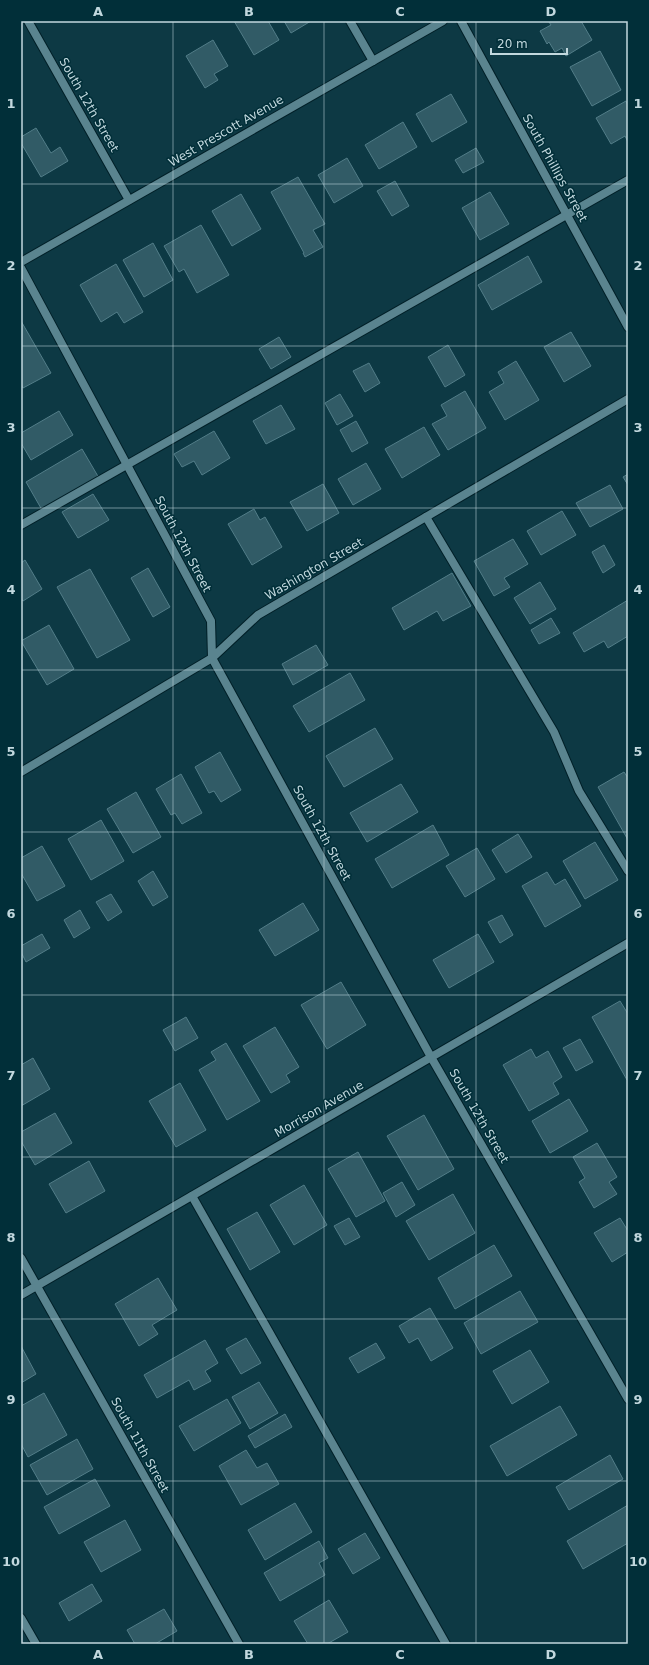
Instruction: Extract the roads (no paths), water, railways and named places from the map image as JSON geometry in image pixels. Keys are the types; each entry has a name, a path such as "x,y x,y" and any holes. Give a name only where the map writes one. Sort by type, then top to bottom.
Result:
{"street":[{"name":"South 12th Street","path":"28,21 129,200"},
{"path":"350,21 373,62"},
{"name":"West Prescott Avenue","path":"21,262 443,21"},
{"name":"South Phillips Street","path":"461,21 628,327"},
{"path":"21,525 628,180"},
{"name":"South 12th Street","path":"21,268 211,621 212,658 431,1057 628,1399"},
{"name":"Washington Street","path":"21,772 212,658 258,615 628,399"},
{"path":"426,518 554,732 579,791 628,872"},
{"name":"Morrison Avenue","path":"21,1295 628,943"},
{"path":"192,1196 446,1644"},
{"name":"South 11th Street","path":"21,1258 239,1644"},
{"path":"21,1618 36,1644"}]}
